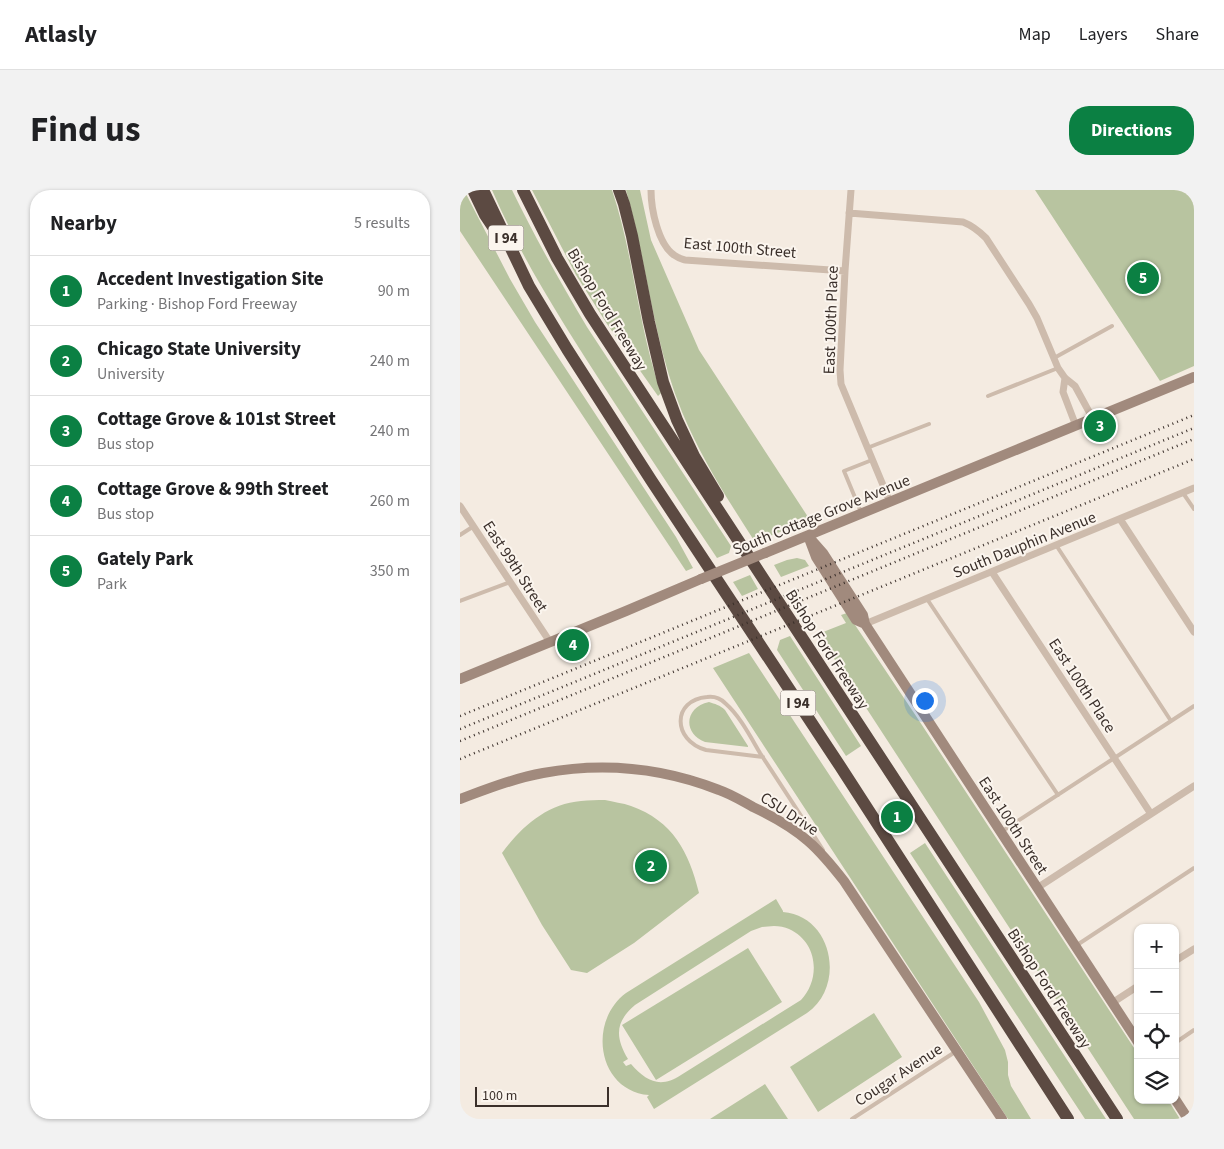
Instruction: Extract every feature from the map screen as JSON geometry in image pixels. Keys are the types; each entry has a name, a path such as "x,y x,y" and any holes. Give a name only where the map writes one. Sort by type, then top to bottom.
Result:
{"highway":[{"path":"473,190 485,215 529,286"},
{"name":"I 94","path":"483,190 529,286 566,349 840,766 1068,1119"},
{"name":"Bishop Ford Freeway","path":"523,190 557,258 590,314 1117,1119"},
{"path":"619,190 630,228 663,382 677,420 694,456 716,494 807,633 825,674"}],"street":[{"name":"East 100th Street","path":"651,190 654,213 660,233 667,248 676,257 685,260 845,271"},
{"name":"East 100th Place","path":"851,190 845,271 841,384 890,502"},
{"path":"849,213 949,220 971,225 986,238 1029,304 1037,318 1058,368 1065,378 1075,386 1093,419"},
{"name":"South Cottage Grove Avenue","path":"460,679 1194,377"},
{"path":"1065,378 1063,392 1076,426"},
{"name":"South Dauphin Avenue","path":"865,624 1194,488"},
{"name":"East 99th Street","path":"460,506 550,642"},
{"path":"1120,519 1194,632"},
{"name":"East 100th Street","path":"808,536 823,553 863,615 865,624 1134,1036"},
{"name":"East 100th Place","path":"992,572 1151,814"},
{"name":"CSU Drive","path":"460,800 516,779 542,773 565,769 621,767 671,774 720,790 768,814 808,840 844,881 1002,1119"},
{"path":"1037,888 1194,786"},
{"path":"1179,958 1194,949"},
{"path":"1112,1003 1134,989"},
{"path":"1179,1103 1190,1115"}],"lane":[{"path":"1054,358 1112,326"},
{"path":"988,396 1058,368"},
{"path":"867,448 929,424"},
{"path":"861,514 844,471 872,460"},
{"path":"1183,493 1194,509"},
{"path":"460,536 474,526"},
{"path":"1056,545 1171,721"},
{"path":"460,601 510,582"},
{"path":"927,599 1058,795"},
{"path":"763,757 697,748 686,738 682,731 681,723 685,709 697,699 714,697 722,701 736,714 844,881"},
{"path":"1000,833 1194,706"},
{"path":"1075,946 1194,868"},
{"path":"1179,1040 1194,1030"},
{"name":"Cougar Avenue","path":"852,1119 957,1051"}],"green space":[{"path":"460,190 464,190 510,279 535,322 676,537 693,568 686,571 460,231"},
{"path":"492,190 512,190 548,259 587,327 731,546 729,553 717,558 608,393 531,269"},
{"path":"532,190 612,190 626,240 653,368 661,393 658,396 607,324 576,275"},
{"path":"626,190 640,190 651,240 699,350 810,520 755,542 706,462 682,412 664,358"},
{"path":"1035,190 1194,190 1194,366 1160,381"},
{"path":"797,558 805,560 809,566 781,577 774,565"},
{"path":"750,575 758,589 742,596 733,582"},
{"path":"847,613 1134,1048 1134,1104 1171,1104 1180,1119 1134,1119 818,634 846,623 841,615"},
{"path":"790,636 861,746 846,756 777,650 780,640"},
{"path":"749,653 979,1002 1005,1050 1011,1086 1031,1119 1008,1119 713,668"},
{"path":"709,702 725,710 748,747 705,742 693,733 689,720 691,714 701,705"},
{"path":"605,800 628,805 646,812 668,829 684,851 699,893 634,943 587,973 571,970 542,925 502,853 527,825 546,812 569,803"},
{"path":"925,843 1106,1119 1085,1119 910,853"},
{"path":"776,899 783,912 800,916 813,926 823,939 828,954 830,970 827,986 819,1001 807,1013 654,1109 647,1097 649,1095 632,1091 618,1081 609,1069 604,1053 603,1037 606,1021 614,1006 626,993","holes":["776,926 787,928 799,935 811,952 814,972 812,982 801,1000 681,1075 666,1082 648,1079 631,1064 626,1066 623,1062 628,1059 621,1044 619,1030 628,1011 751,931 762,927"]},
{"path":"748,948 782,1002 656,1080 622,1025"},
{"path":"874,1013 902,1057 818,1112 790,1067"},
{"path":"765,1084 788,1119 710,1119"}],"railway":[{"path":"460,716 1194,415"},
{"path":"460,729 1194,428"},
{"path":"460,741 1194,439"},
{"path":"460,759 1194,459"}],"place":[{"name":"Gately Park","path":"1143,278"},
{"name":"Cottage Grove & 101st Street","path":"1100,426"},
{"name":"Cottage Grove & 99th Street","path":"573,645"},
{"name":"Accedent Investigation Site","path":"897,817"},
{"name":"Chicago State University","path":"651,866"}]}
